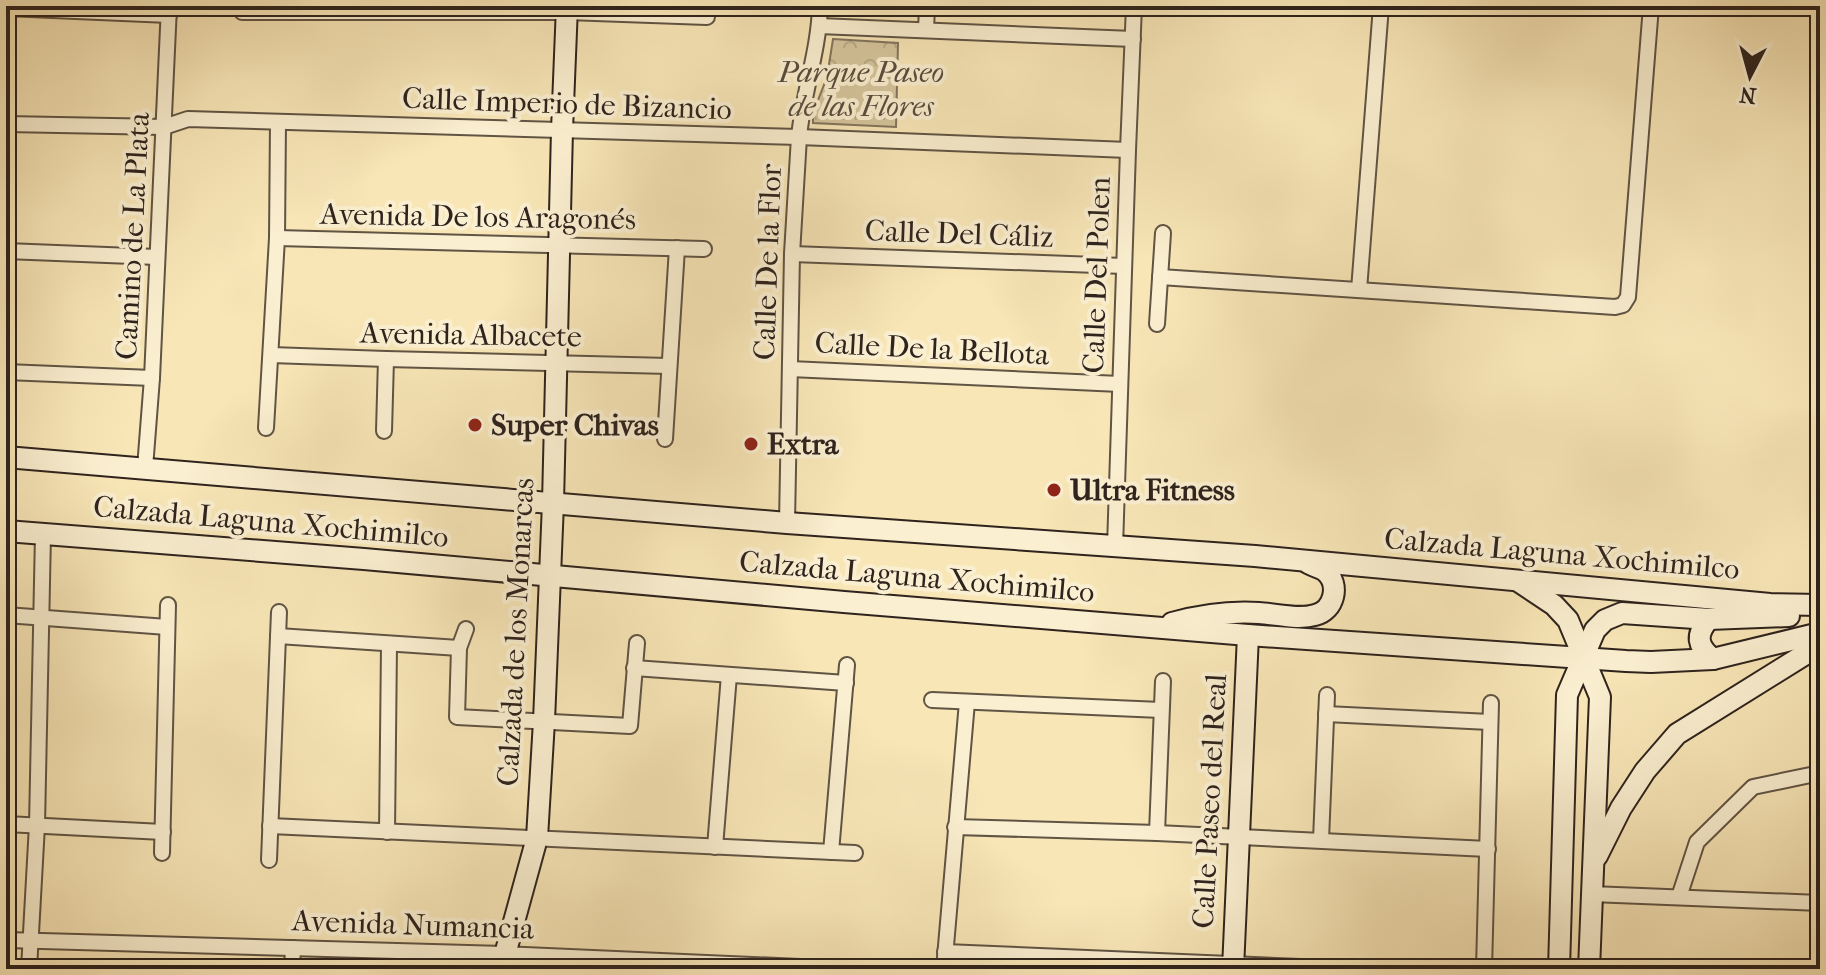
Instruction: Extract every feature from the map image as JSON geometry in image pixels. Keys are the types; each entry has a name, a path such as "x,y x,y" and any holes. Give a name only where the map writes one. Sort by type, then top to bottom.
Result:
{"main road":[{"name":"Calzada de los Monarcas","path":"502,961 537,838 553,503 567,9"},
{"name":"Calzada Laguna Xochimilco","path":"6,457 787,523 1302,560 1770,604 1820,606"},
{"name":"Calzada Laguna Xochimilco","path":"6,531 1248,635 1651,662 1713,659 1820,633"},
{"path":"1161,627 1201,615 1228,612 1304,617 1318,615 1329,609 1334,596 1334,582 1326,571 1302,560"},
{"path":"1515,579 1554,605 1568,620 1600,697 1589,969"},
{"path":"1559,969 1567,695 1595,630 1605,620 1622,613 1709,619 1787,617 1820,606"},
{"path":"1709,619 1702,627 1700,645 1713,659"},
{"name":"Calle Paseo del Real","path":"1233,966 1248,635"},
{"path":"1593,863 1621,808 1645,771 1677,734 1820,645"}],"street":[{"name":"Calle De la Flor","path":"787,523 792,254 799,137 820,6"},
{"path":"926,30 927,6"},
{"name":"Calle Del Polen","path":"1115,547 1134,6"},
{"path":"1359,290 1381,6"},
{"path":"1160,277 1615,307 1623,305 1628,297 1651,6"},
{"path":"6,8 169,10"},
{"path":"242,12 295,9 567,9 685,11 707,17"},
{"name":"Camino de La Plata","path":"145,468 169,10"},
{"path":"819,26 1133,39"},
{"name":"Calle Imperio de Bizancio","path":"6,124 164,127 188,119 1128,150"},
{"path":"266,428 277,238 278,122"},
{"path":"1157,324 1163,233"},
{"name":"Avenida De los Aragonés","path":"277,238 704,249"},
{"path":"665,439 677,248"},
{"path":"6,251 157,257"},
{"name":"Calle Del Cáliz","path":"792,254 1124,266"},
{"name":"Avenida Albacete","path":"271,355 669,366"},
{"path":"384,431 386,359"},
{"name":"Calle De la Bellota","path":"790,369 1120,384"},
{"path":"6,372 152,378"},
{"path":"29,969 37,825 43,534"},
{"path":"162,853 168,605"},
{"path":"269,860 279,612"},
{"path":"6,615 167,627"},
{"path":"466,629 459,648 457,717 630,726 637,643"},
{"path":"278,636 459,648"},
{"path":"387,832 389,645"},
{"path":"831,852 847,665"},
{"path":"634,668 846,683"},
{"path":"715,847 729,675"},
{"path":"1157,833 1163,681"},
{"path":"1321,840 1327,695"},
{"path":"932,700 1161,710"},
{"path":"944,969 967,702"},
{"path":"1484,969 1491,703"},
{"path":"1326,714 1490,722"},
{"path":"1679,897 1697,842 1753,787 1820,773"},
{"path":"6,824 163,832"},
{"path":"270,826 855,853"},
{"path":"955,827 1488,849"},
{"path":"1591,894 1820,903"},
{"name":"Avenida Numancia","path":"6,940 293,948 502,961 845,969"},
{"path":"292,969 293,948"},
{"path":"945,952 1350,969"}],"green space":[{"name":"Parque Paseo de las Flores","path":"833,39 898,43 896,127 813,123 813,113 827,77"},
{"path":"305,959 484,961 482,969 304,969"}],"place":[{"name":"Super Chivas","path":"475,425"},
{"name":"Extra","path":"751,444"},
{"name":"Ultra Fitness","path":"1054,490"}]}
